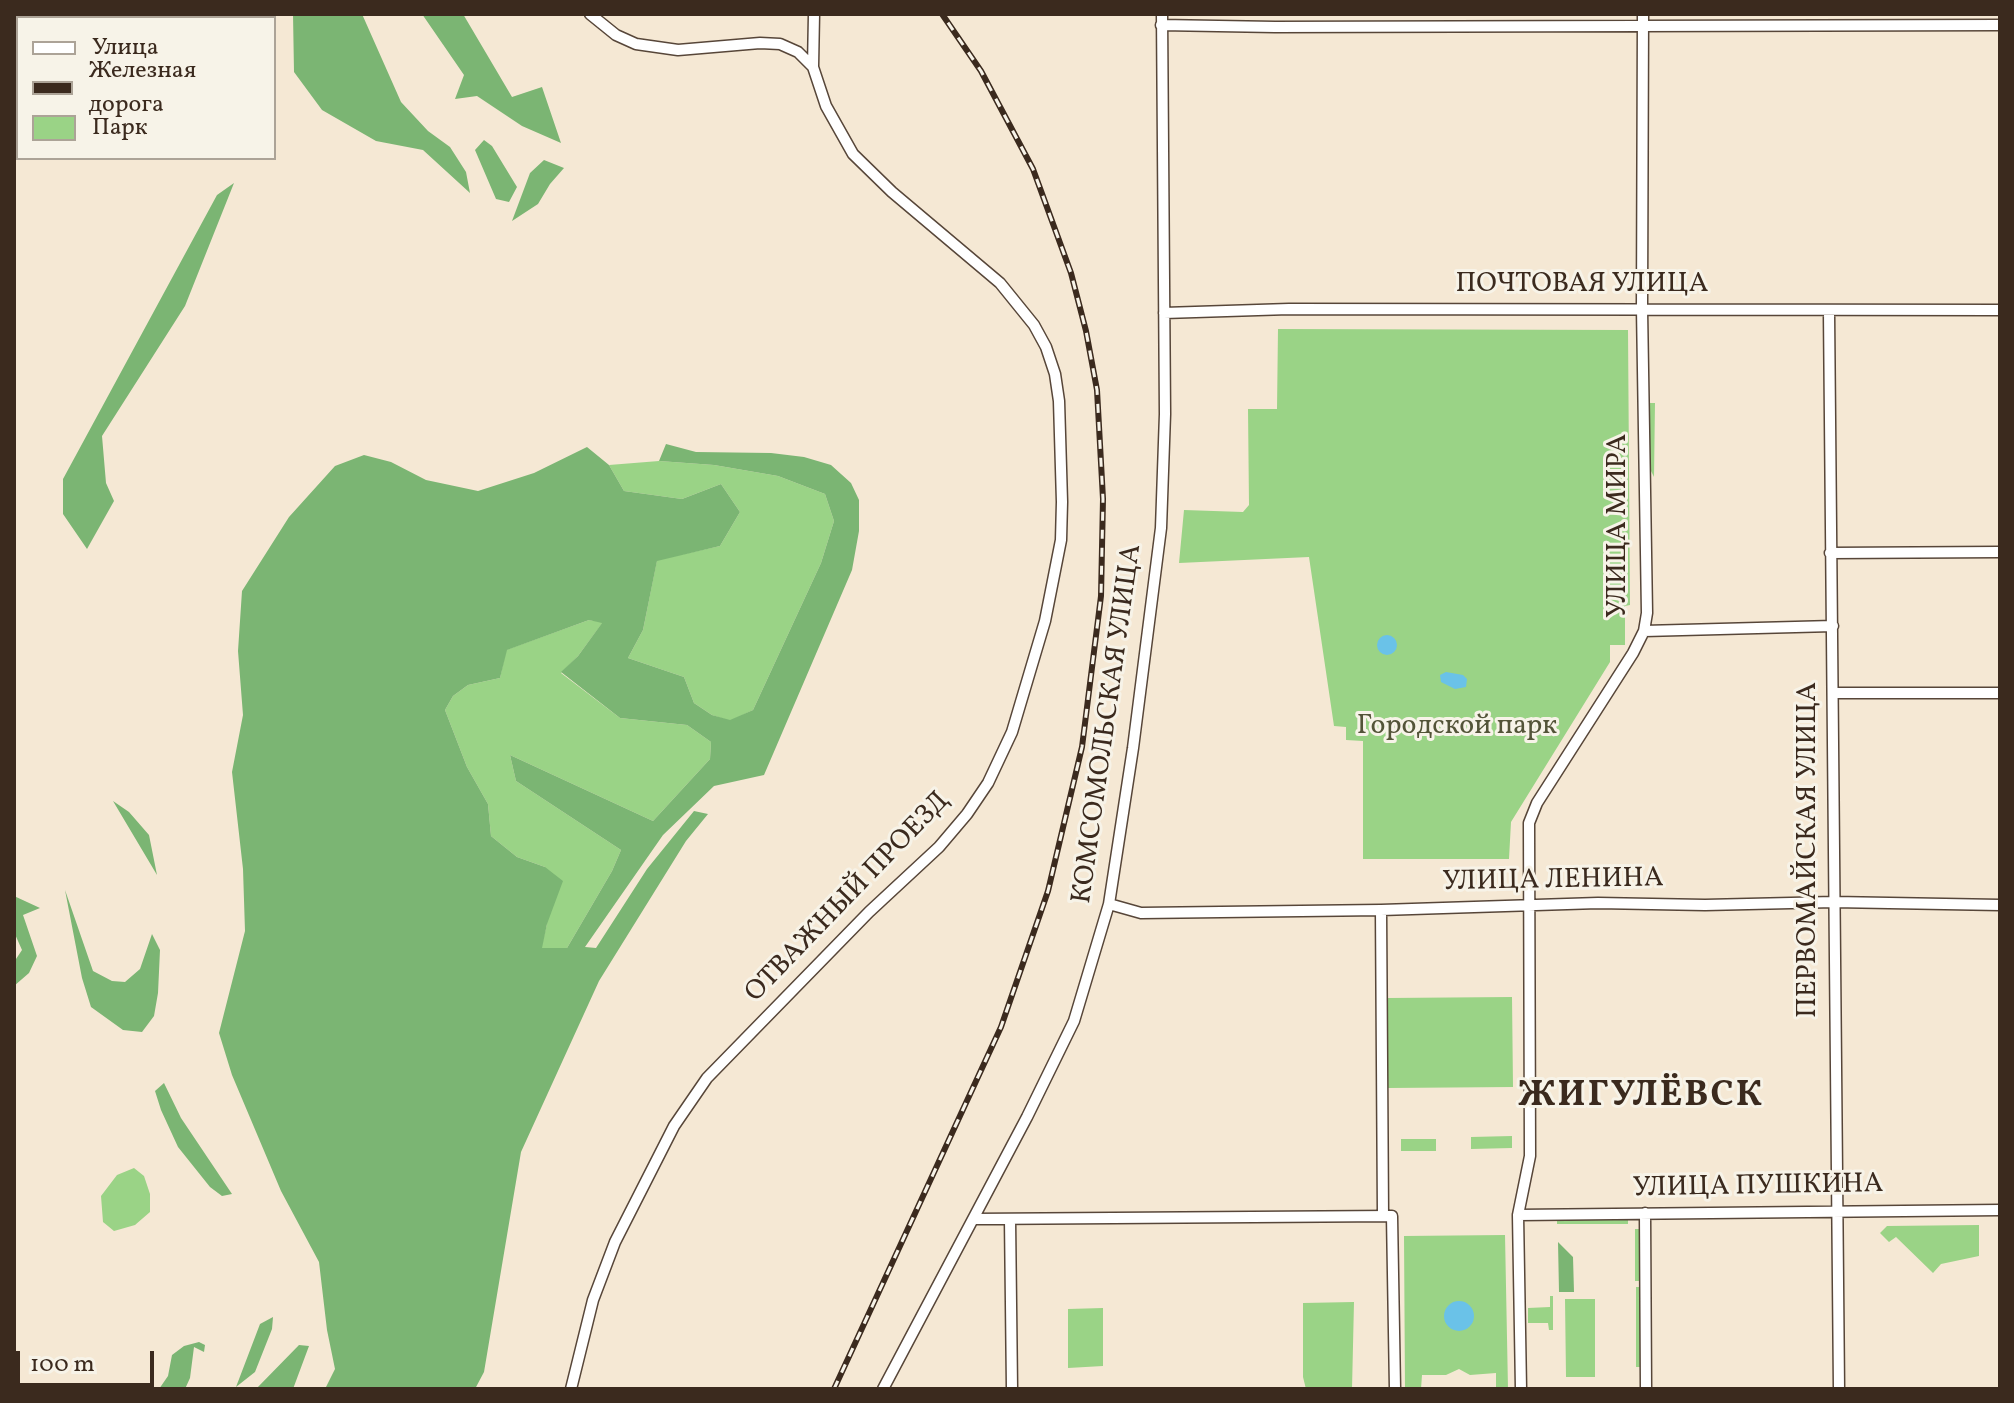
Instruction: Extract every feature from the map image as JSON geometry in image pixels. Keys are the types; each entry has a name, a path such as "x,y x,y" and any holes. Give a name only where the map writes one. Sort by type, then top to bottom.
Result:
{"street":[{"path":"590,14 616,35 636,44 678,50 780,44 798,52 813,67"},
{"name":"ОТВАЖНЫЙ ПРОЕЗД","path":"571,1389 593,1300 615,1242 674,1126 707,1078 869,912 939,847 988,783 1012,732 1055,580 1061,540 1061,431 1055,374 1046,347 1034,325 1000,283 892,192 853,154 826,106 813,67 814,14"},
{"name":"УЛИЦА МИРА","path":"1521,1389 1518,1215 1530,1156 1529,823 1537,803 1633,653 1644,631 1647,613 1642,309 1643,14"},
{"path":"1162,20 1643,26 2000,25"},
{"name":"КОМСОМОЛЬСКАЯ УЛИЦА","path":"883,1389 974,1219 1074,1021 1109,904 1161,528 1164,472 1162,20"},
{"name":"ПОЧТОВАЯ УЛИЦА","path":"1164,313 1289,309 2000,310"},
{"name":"ПЕРВОМАЙСКАЯ УЛИЦА","path":"1829,312 1832,364 1830,553 1834,693 1839,1389"},
{"path":"1830,553 2000,552"},
{"path":"1644,631 1833,626"},
{"path":"1834,693 2000,693"},
{"name":"УЛИЦА ЛЕНИНА","path":"1109,904 1141,913 1834,902 2000,905"},
{"path":"1381,910 1387,1216 1395,1389"},
{"name":"УЛИЦА ПУШКИНА","path":"1518,1215 2000,1210"},
{"path":"1645,1213 1646,1389"},
{"path":"974,1219 1387,1216"},
{"path":"1010,1219 1012,1389"}],"green space":[{"path":"293,14 362,14 401,102 428,131 450,147 466,172 470,193 423,150 376,141 322,110 294,72"},
{"path":"422,14 463,14 512,97 542,87 561,143 522,126 477,96 455,99 464,75"},
{"path":"484,140 492,146 517,187 509,202 496,199 475,150"},
{"path":"544,160 564,168 538,204 512,221 530,173"},
{"path":"234,183 185,306 102,436 106,483 114,501 87,549 63,514 63,479 217,195"},
{"name":"Городской парк","path":"1278,329 1628,330 1630,605 1625,606 1625,645 1610,645 1610,662 1511,822 1509,859 1363,859 1363,741 1346,740 1346,727 1334,726 1309,557 1179,563 1184,510 1243,512 1249,505 1248,409 1277,409"},
{"path":"1650,403 1655,403 1654,477 1650,469"},
{"path":"666,444 696,452 771,453 804,457 831,465 851,483 859,500 859,531 852,570 764,775 714,786 663,835 585,947 596,948 647,869 694,811 708,814 686,841 599,981 521,1152 484,1372 475,1389 325,1389 335,1369 319,1262 281,1191 232,1075 219,1033 245,931 243,869 232,772 243,715 238,651 242,591 289,517 335,466 364,455 391,462 426,480 478,491 534,473 587,447 609,465 624,491 682,499 721,484 740,512 720,546 657,561 643,630 628,658 684,677 694,703 712,715 730,720 753,710 821,563 834,521 825,494 778,476 714,465 659,461","holes":["589,620 602,623 578,656 561,672 620,718 687,725 711,742 710,759 653,821 510,755 516,781 621,850 567,948 542,948 547,924 563,881 545,867 517,857 491,836 488,804 467,767 445,710 453,696 468,685 500,678 507,650"]},
{"path":"659,461 714,465 778,476 825,494 834,521 821,563 753,710 730,721 712,715 694,703 684,677 628,658 643,630 657,560 720,546 740,512 721,484 682,499 624,491 609,465"},
{"path":"589,620 603,622 561,673 620,718 687,725 711,742 710,759 653,821 510,755 516,781 621,850 567,948 541,948 547,924 545,867 517,857 491,836 488,804 467,767 445,710 453,696 468,685 500,678 506,650"},
{"path":"113,801 129,812 149,835 157,875"},
{"path":"65,890 93,971 112,981 125,982 140,969 152,934 160,950 158,993 154,1016 142,1032 123,1030 91,1007 82,978"},
{"path":"14,896 40,908 23,915 37,956 29,973 14,986 14,962 22,950 14,932"},
{"path":"1512,997 1513,1087 1388,1088 1388,998"},
{"path":"164,1083 181,1118 232,1194 222,1196 210,1187 178,1147 155,1091"},
{"path":"1512,1136 1512,1148 1471,1149 1471,1137"},
{"path":"1401,1139 1436,1139 1436,1151 1401,1151"},
{"path":"134,1168 144,1176 150,1194 150,1212 135,1225 114,1231 103,1222 101,1196 117,1175"},
{"path":"1557,1217 1628,1217 1628,1224 1557,1224"},
{"path":"1979,1225 1979,1256 1941,1264 1933,1273 1896,1237 1889,1242 1880,1233 1887,1226"},
{"path":"1635,1229 1641,1229 1641,1281 1635,1281"},
{"path":"1505,1235 1508,1389 1496,1389 1496,1373 1470,1375 1459,1369 1446,1375 1422,1375 1421,1389 1405,1389 1404,1236"},
{"path":"1558,1242 1573,1257 1574,1292 1559,1292"},
{"path":"1636,1287 1642,1287 1642,1367 1636,1367"},
{"path":"1550,1296 1553,1296 1553,1330 1549,1330 1548,1323 1528,1323 1528,1308 1550,1307"},
{"path":"1565,1299 1595,1299 1595,1377 1566,1377"},
{"path":"1354,1302 1352,1389 1306,1389 1303,1377 1303,1303"},
{"path":"1103,1308 1103,1366 1068,1368 1068,1309"},
{"path":"273,1317 272,1329 255,1372 236,1387 260,1324"},
{"path":"199,1342 205,1345 204,1352 194,1347 190,1378 185,1389 159,1389 168,1376 172,1355 184,1346"},
{"path":"299,1345 309,1346 293,1389 256,1389"}],"water":[{"path":"1383,635 1391,635 1397,645 1391,655 1383,655 1377,649 1377,641"},
{"path":"1446,672 1463,675 1467,679 1466,687 1455,689 1441,682 1440,675"},
{"path":"1459,1301 1470,1305 1474,1316 1470,1327 1459,1331 1448,1327 1444,1316 1448,1305"}],"railway":[{"path":"834,1389 1001,1027 1048,891 1082,747 1101,596 1103,499 1097,390 1071,273 1033,169 981,71 942,14"}],"district":[{"name":"ЖИГУЛЁВСК","path":"1641,1098"}]}
